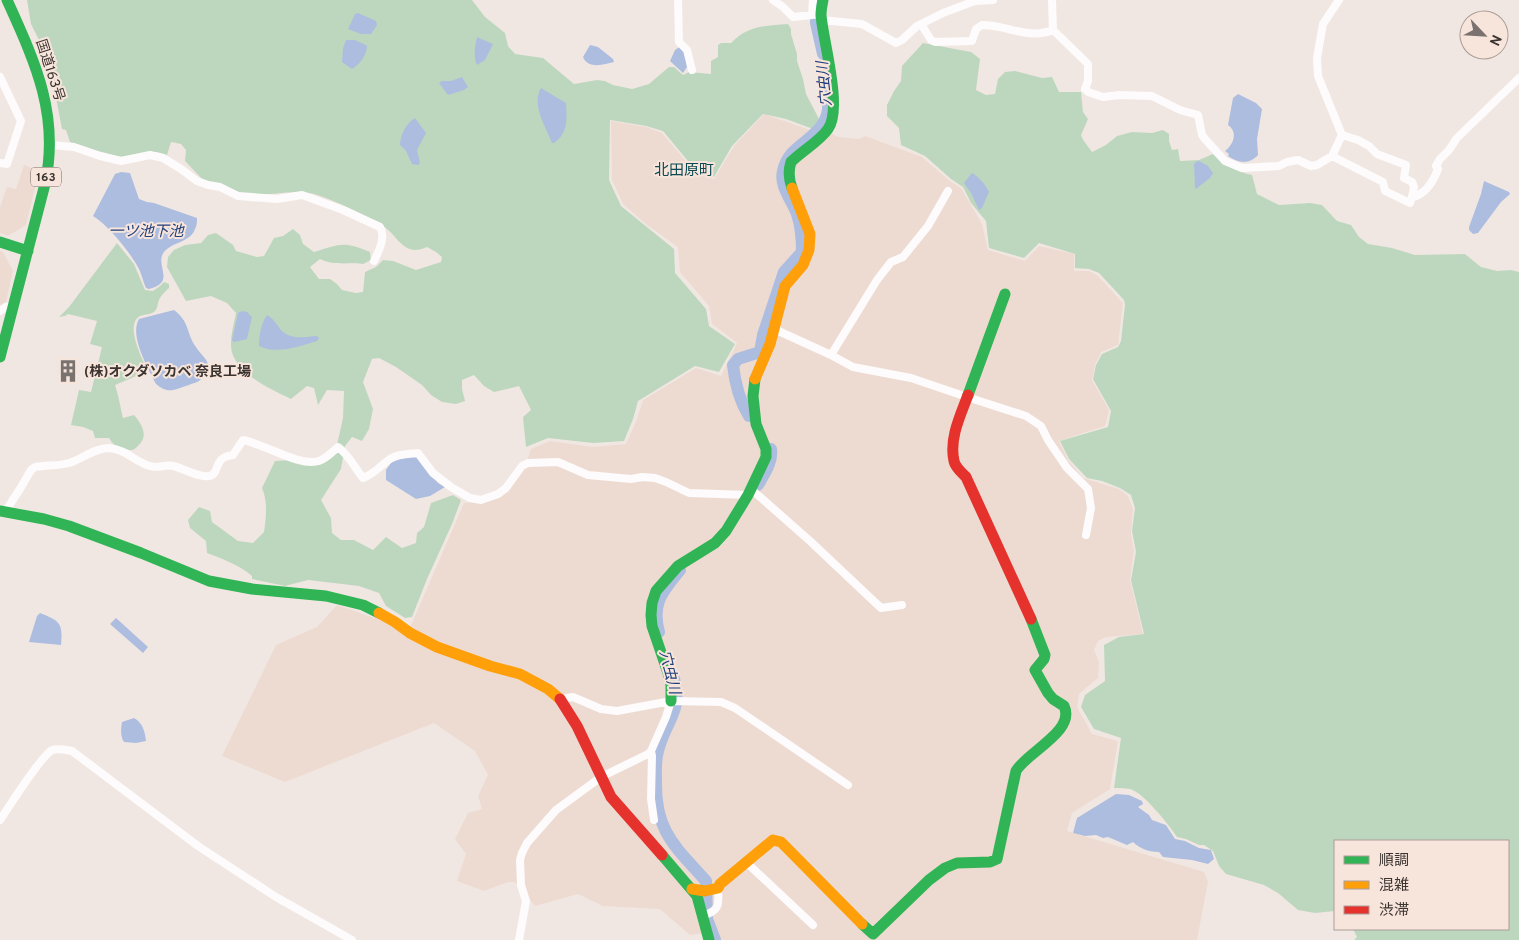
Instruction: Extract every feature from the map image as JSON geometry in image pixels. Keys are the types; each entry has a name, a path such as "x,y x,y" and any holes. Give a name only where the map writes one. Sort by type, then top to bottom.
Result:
{"main road":[{"name":"国道163号","path":"0,357 45,184 50,157 48,115 44,92 37,69 7,0"},
{"path":"671,701 670,684 650,618 651,604 654,596 656,591 678,566 715,543 726,531 749,492 766,457 766,449 756,424 753,396 754,384 774,329 785,286 788,280 801,269 810,250 811,240 790,182 789,169 791,162 798,155 826,133 830,127 834,111 830,66 818,16 823,0"},
{"path":"0,242 28,251"},
{"path":"692,889 700,892 718,888 720,884 773,840 780,842 874,934 920,888 945,868 955,864 993,862 997,859 1014,775 1018,766 1058,731 1066,717 1066,708 1047,692 1035,670 1045,655 1026,606 966,477 954,463 953,440 958,421 1005,294"},
{"path":"2,512 44,519 68,526 210,581 252,589 326,596 363,605 396,622 437,647 490,666 520,674 548,689 560,699 570,713 611,797 697,896 709,940"}],"street":[{"path":"678,0 679,42 687,50 692,70"},
{"path":"773,0 791,16 818,16 862,24 896,43 921,24 943,13 975,1 993,0"},
{"path":"813,0 818,16"},
{"path":"1052,0 1053,30 1088,64 1088,81 1085,89 1088,92 1103,97 1120,95 1152,96 1180,110 1198,115 1202,135 1205,139 1225,161 1242,168 1279,166 1298,160 1311,166 1317,165 1332,156 1342,134 1318,76 1317,58 1324,24 1339,0"},
{"path":"921,24 931,40 935,42 972,41 976,29 982,25 1036,34 1053,30"},
{"path":"0,77 21,121 7,164 0,163"},
{"path":"1412,197 1418,196 1431,184 1438,169 1436,166 1440,158 1449,150 1457,138 1519,78"},
{"path":"1332,156 1383,182 1385,191 1410,203 1414,187 1412,182 1404,178 1406,165 1377,154 1369,146 1342,134"},
{"path":"50,145 74,147 121,161 150,155 163,158 182,168 197,181 220,187 238,196 277,199 302,195 380,227 383,237 374,261"},
{"path":"831,355 877,280 891,262 904,257 928,226 948,191"},
{"path":"0,311 14,305"},
{"path":"774,329 831,355 852,367 912,378 1026,416 1040,426 1067,468 1088,489 1091,508 1086,535"},
{"path":"2,512 35,467 69,463 98,450 108,448 129,454 150,466 174,466 202,476 210,476 214,473 221,459 225,456 233,455 244,440 256,442 282,454 309,463 320,461 338,447 346,454 363,478 371,475 391,458 407,454 418,454 433,473 451,487 470,498 481,500 498,494 506,488 522,466 528,463 558,462 588,475 631,479 642,477 655,478 689,493 749,492 810,542 881,608 902,605"},
{"path":"560,699 573,697 602,709 617,711 671,701 721,702 735,708 848,784"},
{"path":"518,940 526,901 521,885 520,860 526,843 556,810 601,777 648,754 666,717 671,701"},
{"path":"0,820 42,760 52,750 72,751 198,846 276,897 352,940"},
{"path":"651,751 651,799 654,820"},
{"path":"747,863 813,925"},
{"path":"703,916 717,909 719,903 718,888"}],"shaded area":[{"path":"764,114 819,133 822,128 838,137 859,139 865,136 922,157 951,182 961,188 982,224 988,250 1025,261 1039,246 1074,254 1074,271 1089,271 1097,275 1123,303 1118,345 1101,352 1095,365 1092,380 1109,410 1105,426 1059,441 1068,460 1083,478 1119,489 1128,496 1133,509 1131,533 1134,551 1130,579 1143,634 1106,637 1098,641 1094,650 1099,662 1098,678 1079,694 1077,707 1092,734 1118,741 1110,789 1072,813 1067,831 1204,872 1208,882 1197,940 716,940 712,932 690,935 660,909 603,906 578,894 535,906 515,882 508,882 484,891 457,881 466,854 455,839 468,813 482,809 478,796 488,775 475,751 434,723 285,782 222,756 276,645 317,627 337,605 409,630 464,503 488,501 525,467 531,449 550,441 593,447 626,444 643,400 696,368 721,376 737,343 712,324 709,306 680,272 678,247 647,225 623,204 612,180 611,121 646,127 662,133 690,166 714,179 734,146"},
{"path":"24,165 39,172 26,225 8,236 0,233 0,207 7,187 16,189"},
{"path":"0,251 3,252 13,271 6,302 0,305"}],"green space":[{"path":"27,0 472,0 485,17 505,33 508,46 515,54 543,58 574,84 597,80 632,89 649,84 669,67 674,67 683,75 689,72 711,74 711,61 718,57 718,45 721,43 731,43 737,37 757,28 788,24 791,29 806,94 819,119 818,125 813,129 786,119 763,114 732,146 714,177 692,166 663,131 610,120 609,180 621,206 674,249 675,273 706,309 709,326 735,344 719,372 695,366 638,401 624,441 593,443 548,438 526,447 523,417 531,410 519,386 494,392 484,386 474,375 462,380 465,401 456,404 442,402 396,367 379,358 372,359 363,382 373,409 369,429 362,441 352,437 345,446 341,469 321,500 331,518 332,533 341,540 354,540 373,550 386,537 402,548 416,543 417,533 424,527 431,503 453,495 461,500 412,617 405,618 386,606 379,593 359,586 308,580 285,586 252,579 252,576 242,569 207,553 206,541 190,528 188,520 199,507 210,511 212,522 238,541 253,543 264,532 266,504 262,488 275,461 292,460 304,465 322,463 335,454 343,418 344,391 327,390 318,405 314,388 307,386 291,399 253,378 237,363 232,354 231,340 236,313 227,303 211,296 186,301 167,267 168,257 174,250 185,245 201,243 208,235 216,233 233,245 236,251 257,257 264,256 274,238 283,236 293,229 300,235 303,244 314,252 330,247 348,245 370,252 371,260 363,264 336,263 320,259 310,267 319,279 330,279 342,290 356,293 363,292 365,272 376,267 383,260 393,261 416,270 441,262 442,257 427,247 419,250 406,248 377,222 347,207 316,195 294,192 248,194 204,181 185,161 186,150 181,144 171,142 167,155 157,152 120,157 70,142 66,130 62,129 50,67 31,24"},
{"path":"923,43 971,52 980,59 976,90 986,95 995,94 998,79 1005,72 1015,71 1042,78 1052,77 1059,92 1081,92 1083,112 1088,119 1081,135 1092,152 1106,145 1117,136 1132,132 1152,133 1163,130 1169,134 1172,150 1178,149 1180,161 1199,160 1213,154 1231,168 1252,175 1257,194 1279,205 1310,203 1322,205 1337,221 1351,225 1359,237 1368,244 1392,248 1415,255 1465,254 1481,267 1497,271 1511,270 1519,272 1519,940 1354,940 1357,937 1354,930 1509,930 1509,840 1334,840 1334,911 1315,913 1298,910 1278,893 1264,885 1226,874 1219,866 1213,851 1204,845 1177,837 1162,817 1142,796 1130,789 1114,788 1121,738 1094,729 1081,707 1085,695 1105,681 1104,645 1119,637 1144,634 1131,580 1136,552 1132,531 1135,508 1131,495 1120,488 1087,478 1069,459 1060,441 1108,427 1111,411 1093,379 1096,365 1102,354 1118,347 1121,341 1124,300 1099,273 1089,269 1075,268 1075,254 1039,243 1024,258 989,248 986,221 971,203 963,187 925,156 901,145 899,128 887,116 887,105 901,81 902,66"},
{"path":"117,243 134,264 145,290 153,291 164,282 169,284 169,288 158,301 157,309 150,314 140,316 136,320 134,327 136,343 148,371 115,385 123,418 134,415 144,434 142,441 133,450 119,448 109,438 95,438 93,431 71,425 79,390 91,392 102,347 90,344 97,321 68,314 59,317 69,307"}],"water":[{"path":"358,13 376,21 377,25 371,34 361,34 348,29 355,14"},
{"path":"477,37 493,44 485,60 477,65 475,48"},
{"path":"346,40 355,40 367,47 362,60 352,69 342,62 343,48"},
{"path":"590,45 598,47 613,59 614,62 592,65 585,61 583,57"},
{"path":"681,46 685,52 687,67 683,73 670,61 675,50"},
{"path":"462,77 468,87 448,95 439,83 442,81 451,81"},
{"path":"541,88 566,103 566,126 562,135 554,143 552,143 543,123 539,109 538,95"},
{"path":"1238,94 1256,103 1262,109 1257,139 1258,155 1247,162 1228,156 1229,154 1225,151 1231,145 1234,138 1233,131 1228,125 1233,98"},
{"path":"415,118 426,133 417,150 420,163 418,165 412,164 406,151 400,145 404,130"},
{"path":"1199,161 1208,166 1213,173 1210,178 1196,189 1194,164"},
{"name":"一ツ池下池","path":"121,172 130,173 139,199 197,218 196,228 190,237 164,252 161,262 162,282 149,289 146,288 139,269 125,247 106,226 93,216 115,174"},
{"path":"972,173 982,181 989,192 982,208 979,210 964,183"},
{"path":"1484,181 1510,194 1501,202 1478,233 1473,234 1469,227"},
{"path":"174,310 183,319 193,342 207,361 209,367 198,382 168,390 156,384 141,352 136,334 139,319"},
{"path":"242,311 247,312 252,317 247,339 234,342 232,340 238,313"},
{"path":"267,315 281,330 289,335 298,337 317,336 319,338 317,341 281,350 266,349 259,346 263,322"},
{"path":"416,456 438,483 445,487 430,496 416,499 386,480 386,470 393,460"},
{"path":"40,613 52,618 61,627 61,645 29,642 37,616"},
{"path":"116,618 148,647 143,653 110,624"},
{"path":"134,718 141,725 146,741 136,743 124,742 121,735 122,722"},
{"path":"1116,794 1129,795 1142,801 1143,804 1138,807 1149,815 1152,820 1166,825 1175,839 1185,841 1199,848 1211,850 1214,859 1208,864 1163,857 1159,852 1145,850 1133,842 1127,845 1108,837 1085,836 1073,833 1077,818"}],"waterway":[{"name":"穴虫川","path":"817,0 816,23 823,54"},
{"name":"穴虫川","path":"749,416 738,392 733,365 738,359 760,352 763,335 784,272 802,252 797,214 784,188 782,177 790,156 814,135 824,122 827,115 828,92"},
{"name":"穴虫川","path":"758,485 769,463 771,449"},
{"name":"穴虫川","path":"659,632 657,613 660,598 668,584 680,570"},
{"name":"穴虫川","path":"673,675 676,688 675,707 661,740 657,755 659,814 669,838 706,881 707,919 715,940"}],"traffic: fast":[{"path":"0,357 45,184 49,159 47,112 42,89 27,45 7,0"},
{"path":"792,188 789,175 791,162 825,133 832,119 834,106 833,91 821,15 823,0"},
{"path":"0,242 28,251"},
{"path":"968,395 1005,294"},
{"path":"671,701 671,685 668,673 652,626 652,603 656,591 678,566 715,543 726,531 748,495 766,457 766,449 756,424 753,396 755,379"},
{"path":"0,511 44,519 69,526 209,581 252,589 326,596 363,605 379,613"},
{"path":"862,924 873,934 929,880 945,868 957,863 990,862 997,859 1016,771 1057,733 1066,715 1064,706 1053,699 1048,693 1035,670 1045,655 1031,619"},
{"path":"662,855 697,896 709,940"}],"traffic: slow":[{"path":"755,379 770,344 785,286 803,265 809,250 810,234 792,188"},
{"path":"379,613 410,633 437,647 490,666 520,674 548,689 560,699"},
{"path":"692,889 705,891 718,888 720,884 773,840 781,842 862,924"}],"traffic: jam":[{"path":"968,395 954,436 954,461 957,468 966,477 1031,619"},
{"path":"560,699 577,726 611,797 662,855"}],"place":[{"name":"(株)オクダソカベ 奈良工場","path":"68,371"}],"district":[{"name":"北田原町","path":"684,170"}]}
